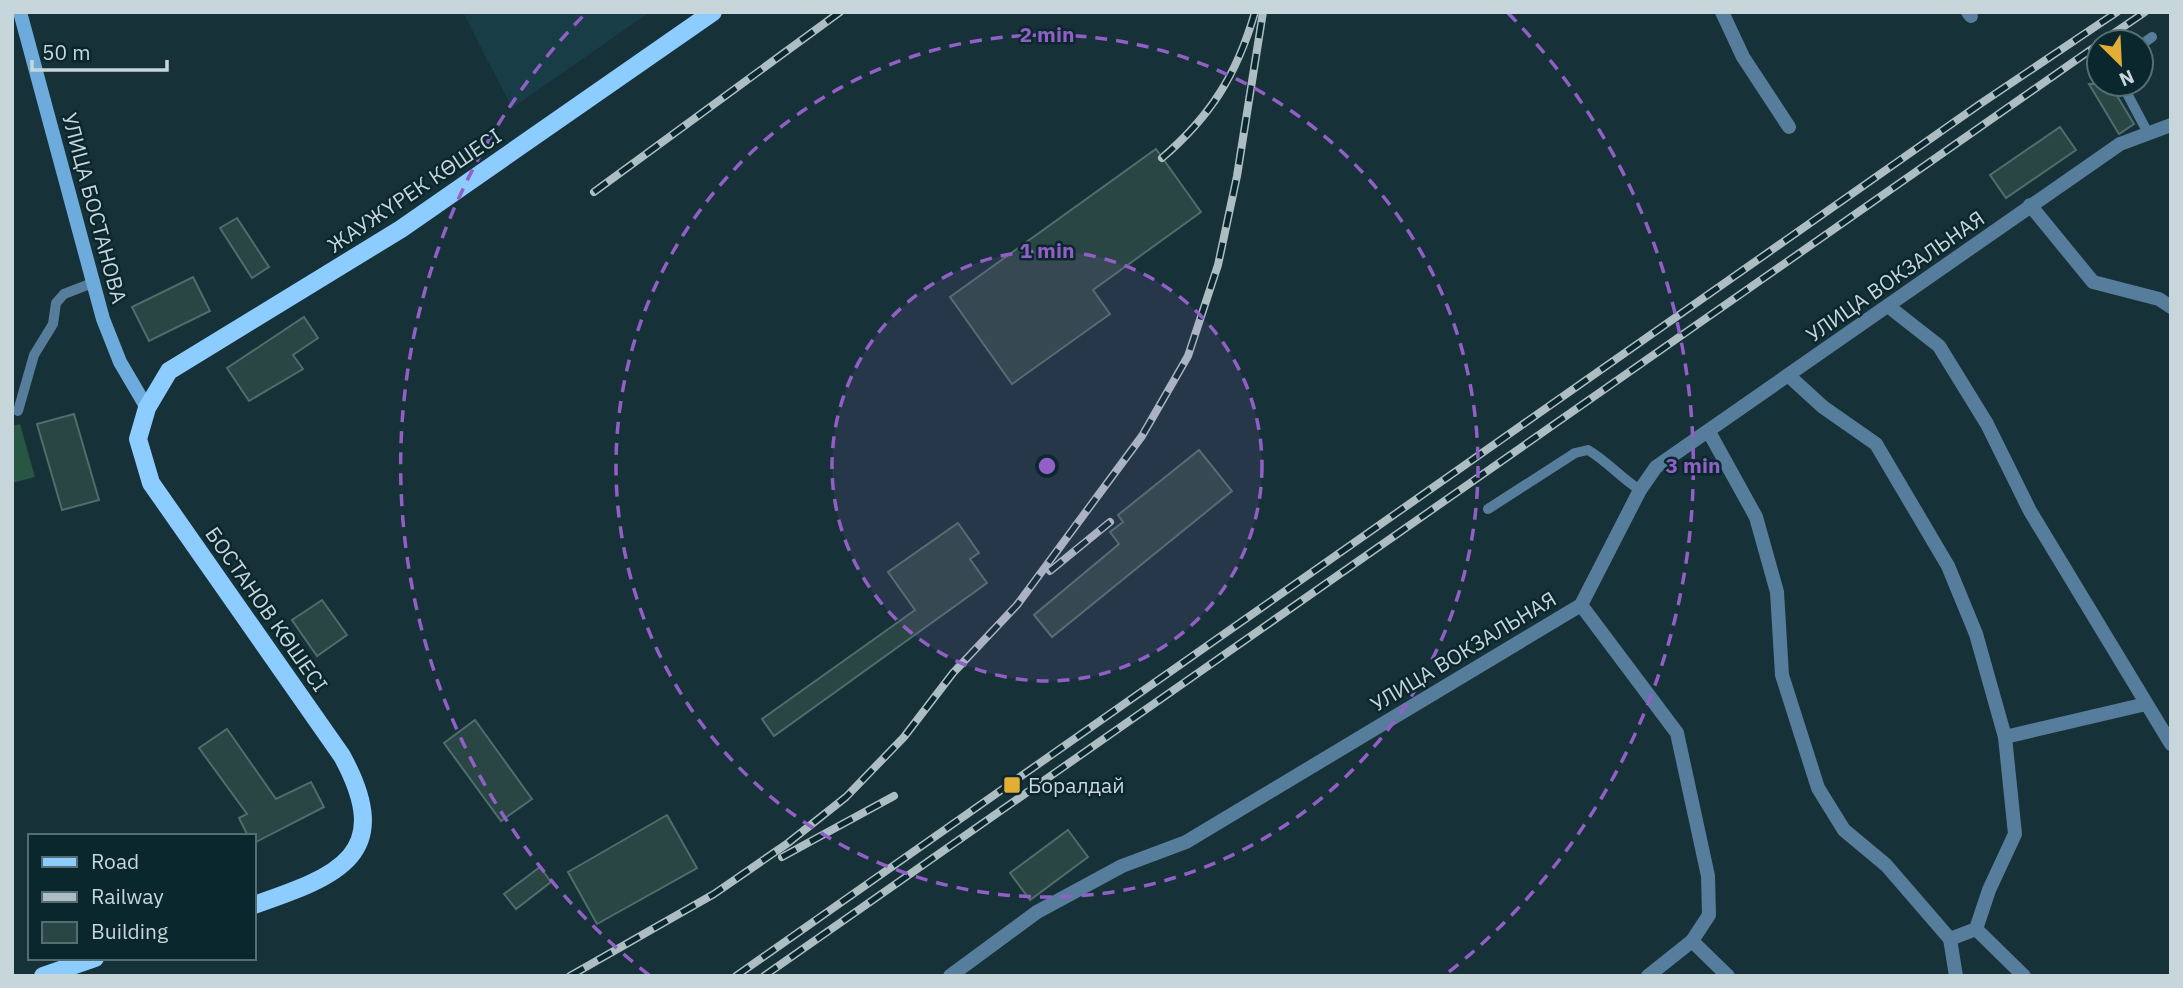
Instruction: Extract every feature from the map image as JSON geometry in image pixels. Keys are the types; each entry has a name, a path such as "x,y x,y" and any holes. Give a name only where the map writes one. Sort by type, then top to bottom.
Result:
{"main road":[{"name":"ЖАУЖҮРЕК КӨШЕСІ","path":"147,408 169,371 401,229 713,12"},
{"name":"БОСТАНОВ КӨШЕСІ","path":"147,408 138,439 151,483 342,756 363,806 362,837 354,851 331,874 256,904"},
{"path":"43,976 89,960"}],"street":[{"name":"УЛИЦА БОСТАНОВА","path":"20,12 103,319 116,351 147,408"},
{"path":"1722,12 1743,57 1789,127"},
{"name":"УЛИЦА ВОКЗАЛЬНАЯ","path":"950,976 1037,912 1122,866 1186,842 1581,604 1640,490 1656,467 2120,144 2171,125"},
{"path":"2030,205 2093,282 2159,299 2171,307"},
{"path":"1888,306 1939,346 1987,424 2029,511 2171,744"},
{"path":"1789,376 1823,407 1877,444 1948,566 1976,634 2005,737 2015,834 1989,890 1976,929"},
{"path":"1709,432 1756,517 1777,592 1782,675 1818,788 1844,830 1886,865 1950,939 1956,976"},
{"path":"1581,604 1677,733 1708,876 1709,915 1692,942 1648,976"},
{"path":"2005,737 2147,704"},
{"path":"1950,939 1976,929"},
{"path":"1976,929 2024,976"},
{"path":"1692,942 1728,976"}],"lane":[{"path":"2129,98 2148,133"},
{"path":"18,411 34,355 53,324 55,303 64,294 95,282"},
{"path":"1488,509 1575,453 1588,450 1601,457 1619,477 1640,490"}],"shaded area":[{"path":"463,12 650,12 512,108"}],"green space":[{"path":"20,424 35,477 12,483 12,426"}],"building":[{"path":"2097,98 2118,98 2134,124 2119,134"},
{"path":"2060,127 2076,150 2006,198 1990,175"},
{"path":"1156,149 1201,212 1093,290 1110,314 1012,384 950,297"},
{"path":"237,218 269,267 252,278 220,228"},
{"path":"193,277 210,311 149,341 132,307"},
{"path":"304,317 318,338 293,355 303,369 249,401 227,368"},
{"path":"74,414 99,500 62,510 37,424"},
{"path":"1199,450 1232,491 1052,637 1034,615 1119,544 1110,532 1123,522 1118,515"},
{"path":"958,523 979,553 970,559 987,583 774,736 762,719 915,610 888,572"},
{"path":"322,600 347,635 317,656 292,620"},
{"path":"475,720 532,799 501,821 444,743"},
{"path":"227,729 276,799 311,782 324,807 256,842 256,834 247,834 239,818 247,814 199,748"},
{"path":"667,815 697,868 597,924 568,872"},
{"name":"Боралдай","path":"1068,830 1088,857 1030,900 1010,873"},
{"path":"540,867 551,882 516,909 504,894"}],"railway":[{"path":"594,192 840,12"},
{"path":"1162,158 1195,126 1220,92 1240,55 1255,12"},
{"path":"570,976 714,894 788,843 846,797 904,737 953,673 1017,605 1142,436 1188,356 1218,265 1237,176 1263,12"},
{"path":"736,976 1980,104 2117,12"},
{"path":"2122,28 2145,12"},
{"path":"764,976 2085,54"},
{"path":"1050,571 1110,522"},
{"path":"782,857 894,796"}],"place":[{"name":"Боралдай","path":"1012,785"}]}
